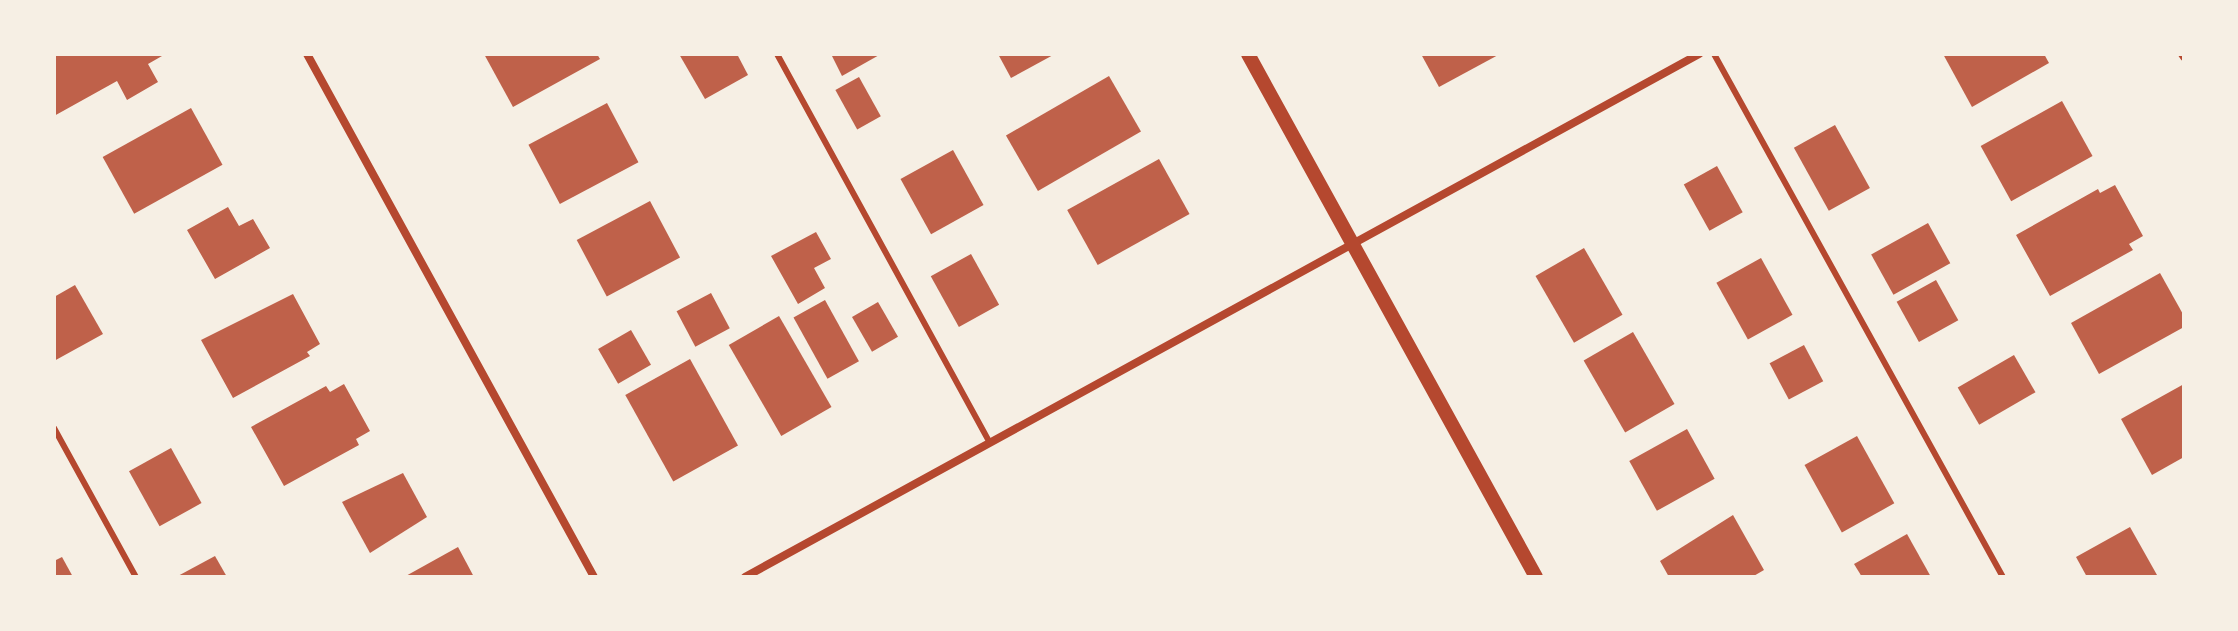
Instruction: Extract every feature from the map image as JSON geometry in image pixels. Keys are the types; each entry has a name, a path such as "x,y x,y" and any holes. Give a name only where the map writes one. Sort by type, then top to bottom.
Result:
{"street":[{"path":"307,54 594,577"},
{"path":"1248,54 1536,577"},
{"path":"745,577 988,439 1699,54"}],"lane":[{"path":"777,54 988,439"},
{"path":"1714,54 2003,577"},
{"path":"54,428 136,577"}],"building":[{"path":"54,54 162,56 148,64 158,82 127,100 117,81 54,116"},
{"path":"484,54 597,54 600,59 513,107"},
{"path":"679,54 737,54 748,75 705,99"},
{"path":"831,54 881,54 842,76"},
{"path":"998,54 1055,54 1011,78"},
{"path":"1421,54 1500,54 1439,87"},
{"path":"1943,54 2044,54 2049,63 1972,107"},
{"path":"1109,76 1141,131 1038,191 1006,136"},
{"path":"859,77 881,116 857,129 835,90"},
{"path":"2062,101 2093,156 2011,201 1981,146"},
{"path":"607,103 638,162 560,204 528,145"},
{"path":"191,108 223,165 134,214 103,157"},
{"path":"1835,125 1870,188 1829,211 1794,148"},
{"path":"953,150 984,205 931,234 901,179"},
{"path":"1159,159 1190,214 1098,265 1067,210"},
{"path":"1717,166 1743,212 1709,231 1684,184"},
{"path":"2115,185 2143,236 2129,244 2133,250 2050,296 2016,235 2098,189 2100,193"},
{"path":"650,201 680,258 607,296 577,240"},
{"path":"228,207 239,226 253,219 270,248 215,279 187,230"},
{"path":"1928,223 1950,263 1893,295 1871,255"},
{"path":"816,232 831,259 814,268 825,288 798,304 771,256"},
{"path":"1584,248 1622,315 1574,343 1536,276"},
{"path":"971,254 999,305 959,327 931,276"},
{"path":"1761,258 1793,315 1748,340 1716,283"},
{"path":"2160,273 2184,316 2184,327 2099,374 2071,323"},
{"path":"1936,280 1958,320 1919,342 1897,302"},
{"path":"75,285 103,334 54,361 54,297"},
{"path":"711,293 730,328 695,347 677,311"},
{"path":"293,294 320,344 307,352 310,356 233,398 201,340"},
{"path":"825,300 859,361 827,379 794,317"},
{"path":"878,302 898,337 872,352 852,317"},
{"path":"779,316 832,407 781,436 729,345"},
{"path":"631,330 651,365 618,384 598,349"},
{"path":"1633,332 1674,404 1625,432 1584,360"},
{"path":"1804,345 1823,381 1789,400 1770,363"},
{"path":"2014,355 2036,392 1979,425 1958,388"},
{"path":"690,359 738,446 673,481 625,395"},
{"path":"344,384 370,431 356,439 359,445 284,486 251,427 326,386 330,392"},
{"path":"2184,384 2184,457 2152,475 2121,419"},
{"path":"1687,429 1715,479 1657,511 1629,461"},
{"path":"1857,436 1894,503 1842,532 1805,465"},
{"path":"171,448 202,503 160,526 129,471"},
{"path":"403,473 427,517 370,553 342,502"},
{"path":"1733,515 1764,570 1752,577 1669,577 1660,561"},
{"path":"2130,527 2157,575 2087,577 2076,557"},
{"path":"1907,534 1931,577 1862,577 1854,564"},
{"path":"458,547 474,577 404,577"},
{"path":"215,556 227,577 176,577"},
{"path":"62,557 73,577 54,577 54,561"}]}
